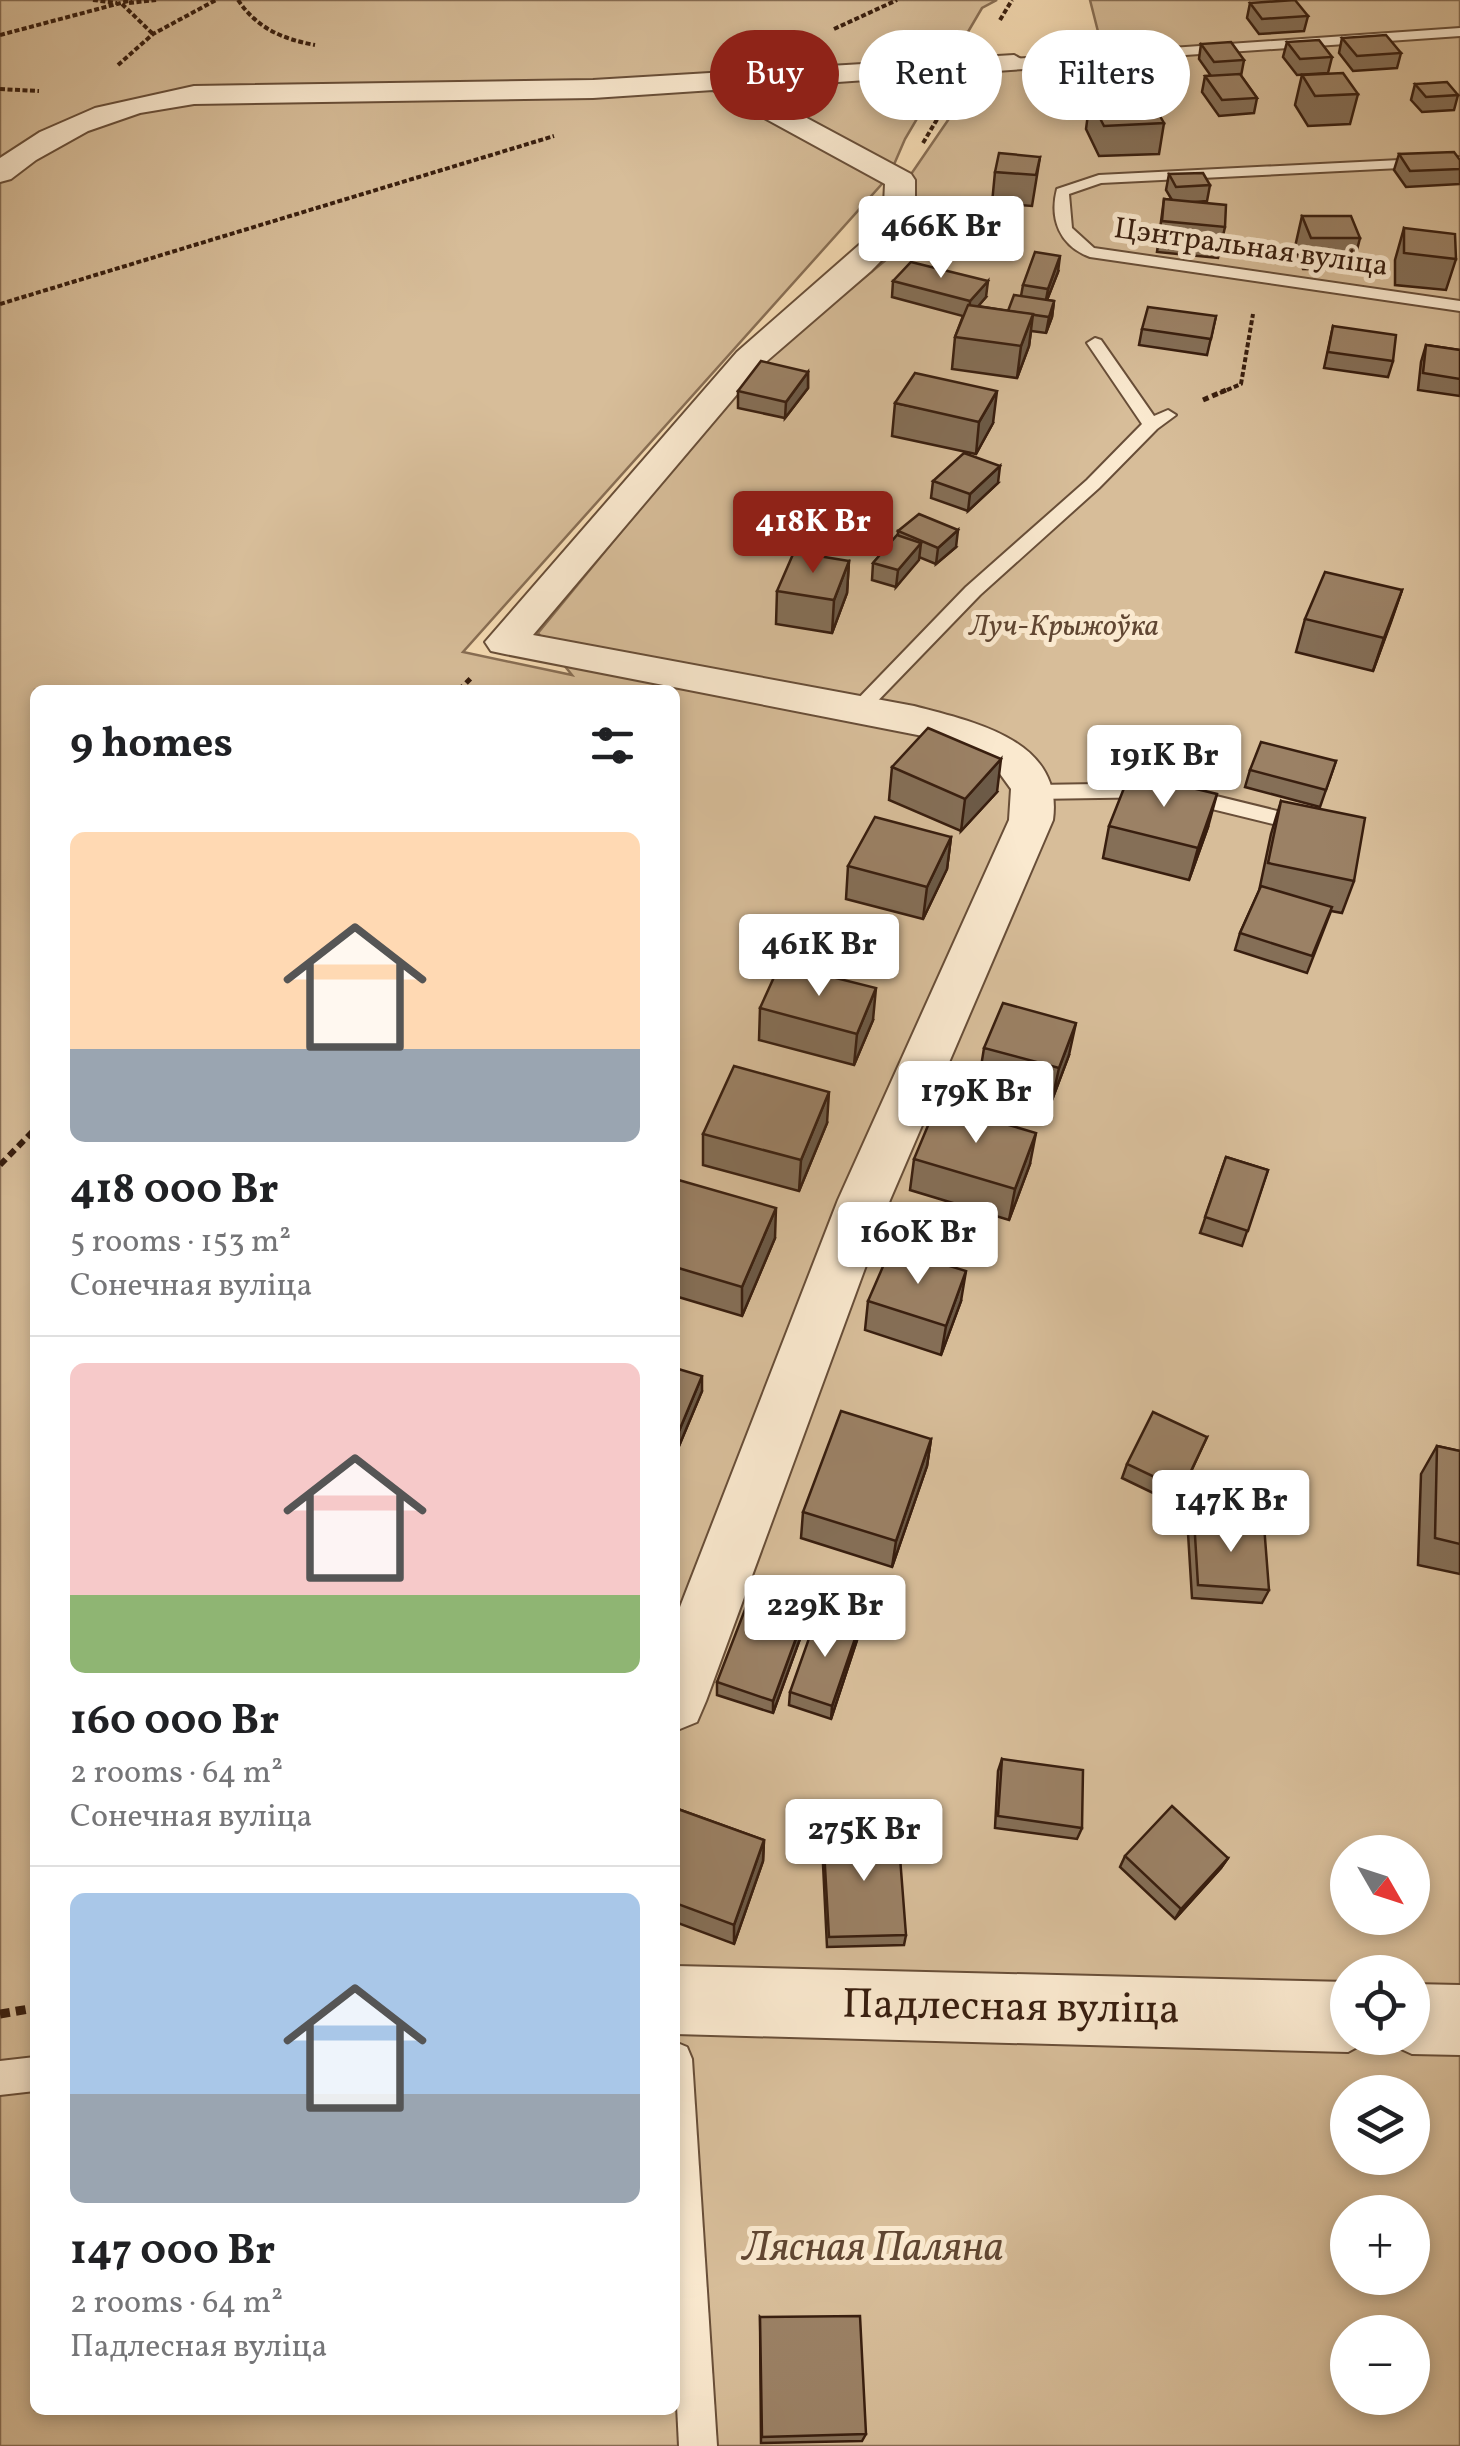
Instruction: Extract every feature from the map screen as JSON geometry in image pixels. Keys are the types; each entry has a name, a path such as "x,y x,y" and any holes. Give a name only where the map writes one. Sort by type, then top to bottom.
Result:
{"street":[{"path":"1002,64 1014,63"},
{"path":"0,173 60,132 118,108 169,96 225,92 462,92 710,83"},
{"path":"680,1688 864,1200 1030,820 1035,792 1019,765 972,737 914,719 505,642 749,359 899,226 900,180 789,120"},
{"name":"Падлесная вуліца","path":"680,2000 1330,2017"},
{"path":"1430,2019 1460,2020"}],"lane":[{"path":"1014,63 1460,32"},
{"name":"Цэнтральная вуліца","path":"1460,161 1099,179 1062,192 1063,231 1070,242 1090,252 1460,306"},
{"path":"858,710 974,591 1160,420 1094,343"},
{"path":"1035,792 1163,790 1324,829"},
{"path":"0,2078 30,2075"},
{"path":"680,2144 698,2446"}],"path":[{"path":"94,0 122,4 156,0"},
{"path":"0,35 132,0"},
{"path":"112,70 152,34 216,0"},
{"path":"122,4 152,34"},
{"path":"0,304 567,132 654,86"},
{"path":"900,180 936,120"},
{"path":"1160,420 1241,384 1259,278"},
{"path":"0,1165 30,1134"},
{"path":"0,2014 30,2009"}],"green space":[{"name":"Луч-Крыжоўка","path":"0,0 997,0 982,8 969,30 859,30 859,120 916,120 889,176 463,652 572,675 538,633 757,366 915,236 907,180 948,120 1002,120 1002,70 1022,69 1022,120 1190,120 1190,30 1098,30 1090,0 1460,0 1460,2446 0,2446"}],"building":[{"path":"1295,0 1308,16 1262,19 1250,3"},
{"path":"1386,35 1401,53 1357,56 1342,38"},
{"path":"1319,40 1332,57 1300,59 1287,42"},
{"path":"1231,42 1244,60 1214,62 1201,44"},
{"path":"1343,73 1358,94 1315,96 1302,75"},
{"path":"1240,74 1257,98 1222,100 1205,76"},
{"path":"1447,82 1458,95 1426,97 1415,84"},
{"path":"1101,120 1164,123 1104,126"},
{"path":"1454,152 1460,169 1410,171 1399,154"},
{"path":"999,153 1040,157 1036,175 995,172"},
{"path":"1203,173 1210,185 1176,187 1169,174"},
{"path":"1164,199 1226,205 1225,227 1162,221"},
{"path":"1302,216 1351,216 1360,238 1311,238"},
{"path":"1404,228 1455,234 1456,259 1404,253"},
{"path":"1035,252 1060,256 1048,289 1023,285"},
{"path":"911,262 988,281 970,301 893,281"},
{"path":"1014,295 1054,301 1049,317 1008,311"},
{"path":"968,305 1033,314 1021,346 955,337"},
{"path":"1148,307 1216,316 1211,339 1142,329"},
{"path":"1333,326 1396,335 1393,361 1328,352"},
{"path":"1426,345 1460,350 1460,379 1423,373"},
{"path":"761,361 808,372 786,402 738,391"},
{"path":"915,373 997,391 979,422 895,403"},
{"path":"964,453 1000,466 970,494 933,481"},
{"path":"919,514 958,530 938,548 898,531"},
{"path":"897,535 921,543 898,570 873,563"},
{"path":"794,552 849,561 834,600 777,591"},
{"path":"1325,572 1402,590 1384,638 1305,619"},
{"path":"928,728 1001,759 965,799 892,767"},
{"path":"1261,742 1336,761 1326,790 1250,770"},
{"path":"1130,773 1217,794 1198,848 1109,826"},
{"path":"1281,801 1365,818 1354,881 1268,863"},
{"path":"875,817 951,837 927,887 848,866"},
{"path":"1261,886 1332,907 1312,956 1240,933"},
{"path":"780,964 876,988 857,1034 760,1008"},
{"path":"1003,1003 1076,1023 1059,1068 984,1048"},
{"path":"734,1066 829,1092 801,1160 703,1134"},
{"path":"937,1104 1036,1133 1015,1189 914,1159"},
{"path":"1226,1157 1268,1170 1248,1231 1205,1217"},
{"path":"680,1180 776,1208 742,1287 680,1268"},
{"path":"891,1248 966,1271 946,1326 868,1301"},
{"path":"680,1369 702,1376 680,1429"},
{"path":"841,1411 931,1439 896,1541 803,1512"},
{"path":"1153,1412 1207,1437 1182,1490 1127,1464"},
{"path":"1437,1446 1460,1451 1460,1544 1435,1538"},
{"path":"1194,1519 1264,1525 1269,1590 1198,1585"},
{"path":"751,1594 806,1611 773,1701 717,1682"},
{"path":"818,1613 859,1627 832,1706 790,1692"},
{"path":"1002,1759 1083,1770 1082,1828 998,1816"},
{"path":"1172,1806 1228,1858 1181,1909 1125,1856"},
{"path":"680,1810 764,1840 734,1925 680,1905"},
{"path":"898,1831 906,1935 829,1937 823,1832"},
{"path":"860,2316 866,2434 762,2437 760,2317"}],"park label":[{"name":"Лясная Паляна","path":"873,2249"}]}
